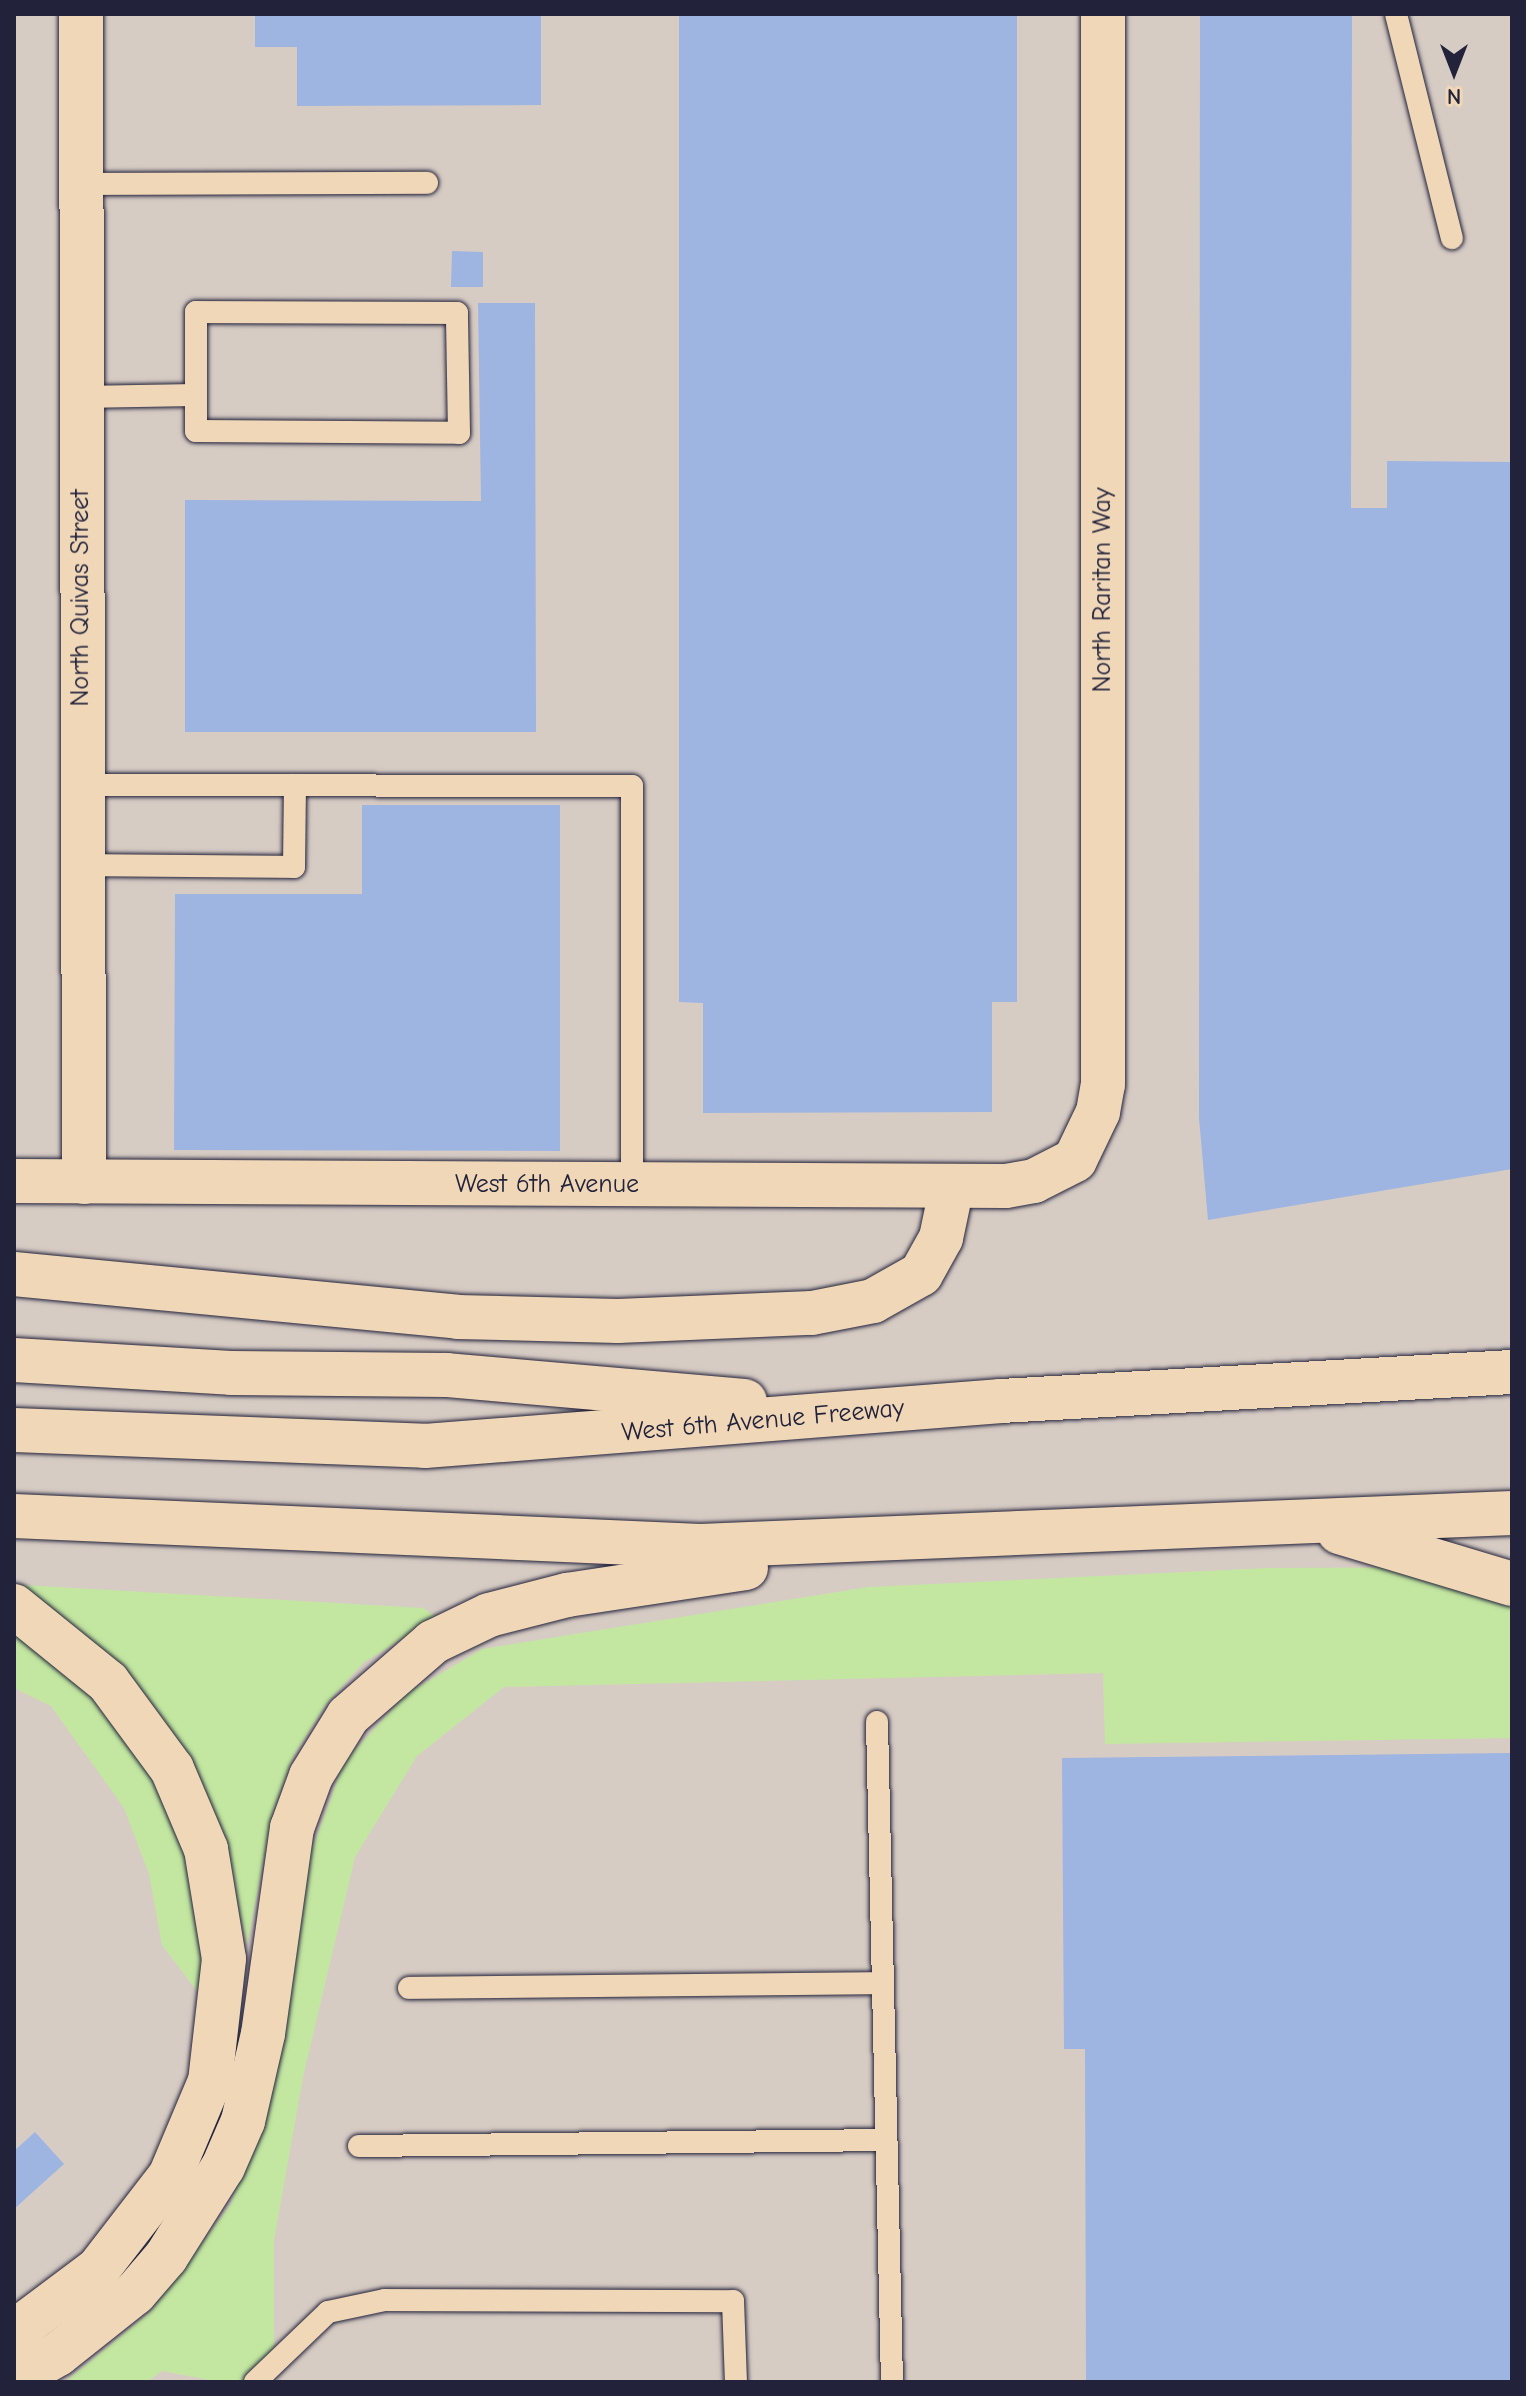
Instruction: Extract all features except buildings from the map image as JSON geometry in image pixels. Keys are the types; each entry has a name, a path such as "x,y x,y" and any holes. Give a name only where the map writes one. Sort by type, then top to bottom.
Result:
{"main road":[{"name":"North Quivas Street","path":"81,14 84,1182"},
{"name":"North Raritan Way","path":"1075,1160 1098,1112 1103,1085 1103,14"},
{"name":"West 6th Avenue","path":"14,1181 952,1186 1034,1181 1075,1160"},
{"path":"14,1274 457,1317 618,1321 812,1313 873,1301 921,1274 941,1238 952,1186"},
{"path":"14,1360 231,1373 447,1375 895,1408"},
{"name":"West 6th Avenue Freeway","path":"14,1430 425,1446 895,1408 1512,1372"},
{"path":"14,1516 700,1546 923,1542 1512,1513"},
{"path":"1310,1523 1512,1584"},
{"path":"14,2379 68,2346 135,2293 166,2257 223,2167 243,2121 263,2034 292,1828 330,1742 370,1692 433,1642 525,1605 923,1542"},
{"path":"14,1606 108,1682 172,1769 206,1849 224,1959 210,2081 170,2176 98,2269 14,2332"}],"lane":[{"path":"1396,14 1452,238"},
{"path":"83,184 427,183"},
{"path":"196,312 457,313 459,433 196,431 196,395 196,312"},
{"path":"80,397 196,395"},
{"path":"82,785 632,786 632,1185"},
{"path":"83,865 294,867 295,785"},
{"path":"877,1722 892,2382"},
{"path":"409,1988 883,1983"},
{"path":"359,2146 886,2140"},
{"path":"255,2382 328,2312 385,2300 733,2301 736,2382"}],"green space":[{"path":"1512,1567 1512,1738 1105,1744 1103,1673 504,1687 417,1756 355,1857 303,2077 274,2240 274,2382 220,2382 162,2371 147,2382 65,2382 150,2312 231,2204 276,2067 304,1871 344,1762 406,1694 482,1649 868,1587 1269,1568"},
{"path":"23,1585 423,1608 437,1617 363,1663 326,1704 294,1755 273,1812 247,1945 224,1846 25,1597"},
{"path":"14,1625 81,1677 170,1801 206,1931 203,1999 162,1945 149,1874 124,1808 51,1706 14,1688"}]}
